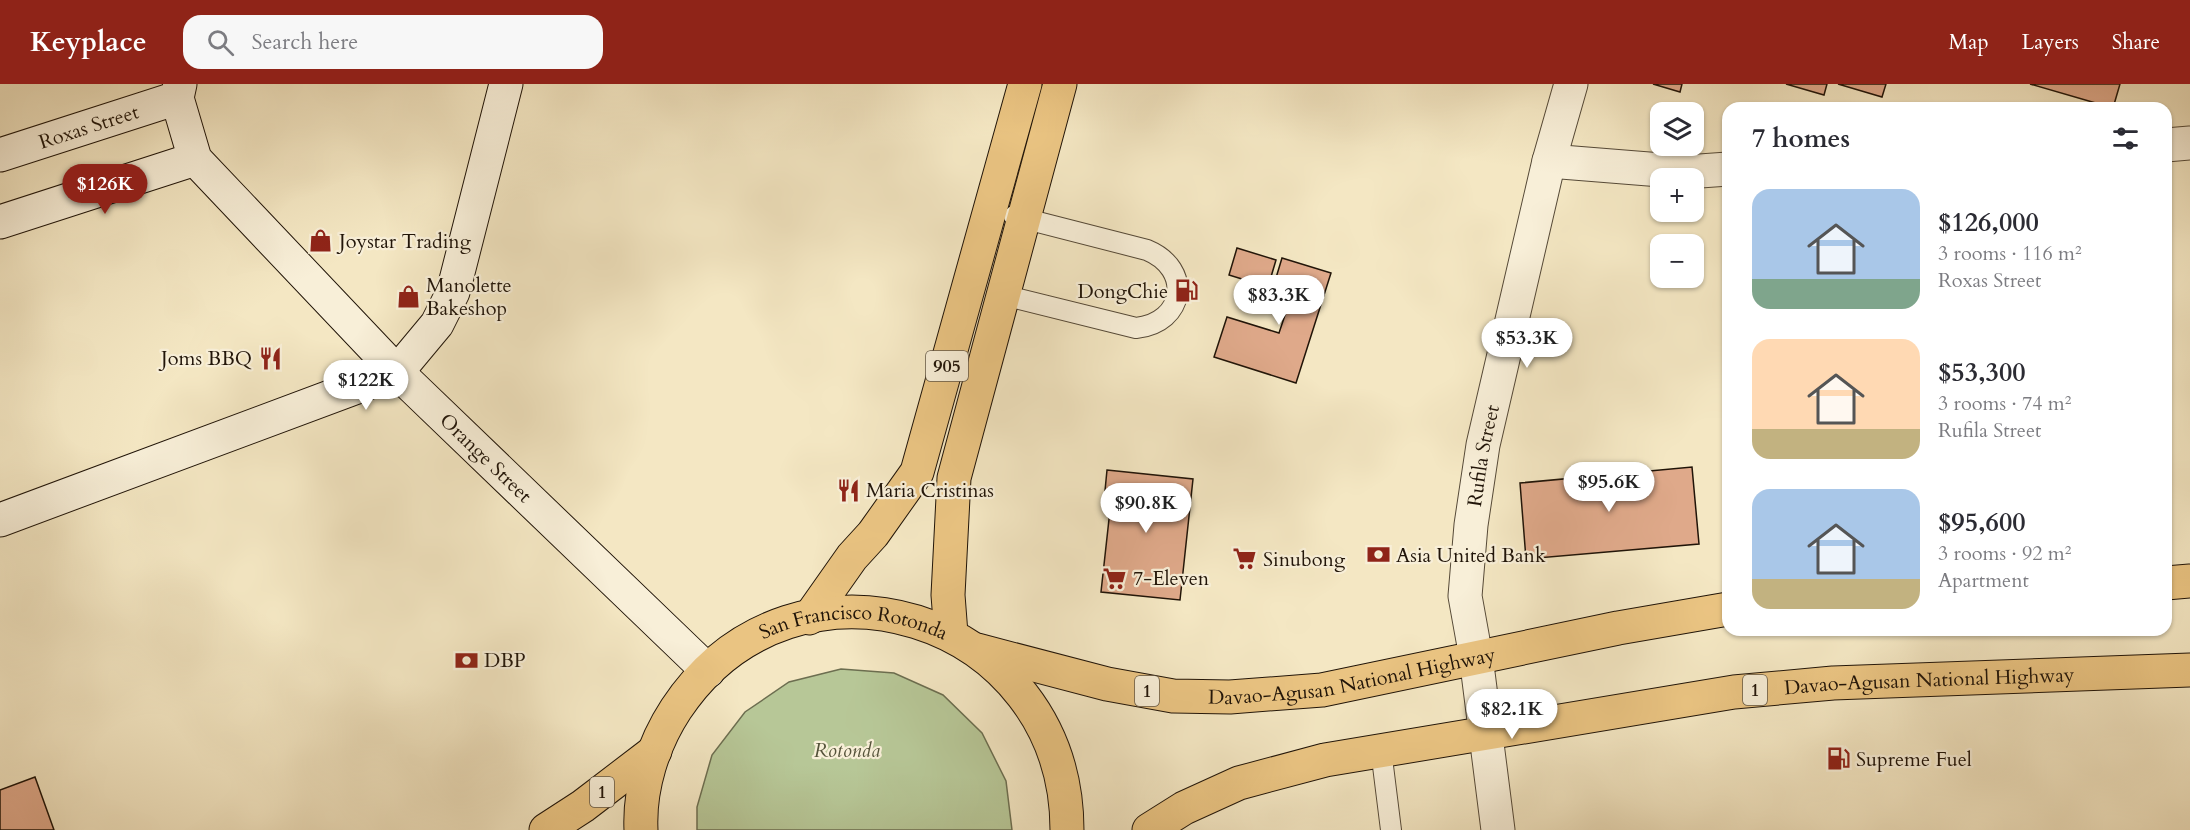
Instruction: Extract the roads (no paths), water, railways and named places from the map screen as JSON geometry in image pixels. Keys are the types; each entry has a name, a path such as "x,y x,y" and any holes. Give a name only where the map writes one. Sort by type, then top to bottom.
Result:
{"main road":[{"name":"905","path":"809,618 917,472 1025,84"},
{"name":"905","path":"964,642 948,595 954,478 1060,84"},
{"path":"2172,582 2190,581"},
{"name":"Davao-Agusan National Highway","path":"964,642 1107,684 1173,696 1230,697 1322,690 1618,628 1722,610"},
{"name":"San Francisco Rotonda","path":"641,830 645,784 655,751 669,721 686,694 708,671 730,652 781,625 837,613 865,612 923,623 964,642 1005,674 1029,703 1048,736 1061,771 1067,807 1067,830"},
{"name":"Davao-Agusan National Highway","path":"1149,830 1184,808 1239,783 1325,760 1734,692 1833,683 2190,670"},
{"name":"1","path":"546,830 583,806 655,751"}],"street":[{"path":"0,520 397,372 438,324 453,292 506,84"},
{"name":"Rufila Street","path":"1498,830 1476,657 1465,596 1471,525 1483,445 1549,161 1571,84"},
{"path":"0,222 195,159 179,91"},
{"name":"Roxas Street","path":"0,155 179,91"},
{"path":"2172,144 2190,143"},
{"name":"Orange Street","path":"195,159 397,372 708,671"},
{"path":"1549,161 1686,172 1722,169"}],"lane":[{"path":"991,210 1147,250 1168,262 1177,285 1176,297 1171,310 1162,320 1149,326 1136,328 1003,296"},
{"path":"1381,750 1391,830"}],"place":[{"name":"Joystar Trading","path":"321,241"},
{"name":"DongChie","path":"1186,291"},
{"name":"Manolette Bakeshop","path":"408,296"},
{"name":"Joms BBQ","path":"270,358"},
{"name":"Maria Cristinas","path":"848,490"},
{"name":"Asia United Bank","path":"1378,555"},
{"name":"Sinubong","path":"1245,559"},
{"name":"7-Eleven","path":"1115,578"},
{"name":"DBP","path":"466,660"},
{"name":"Supreme Fuel","path":"1838,759"}],"park label":[{"name":"Rotonda","path":"847,750"}]}
